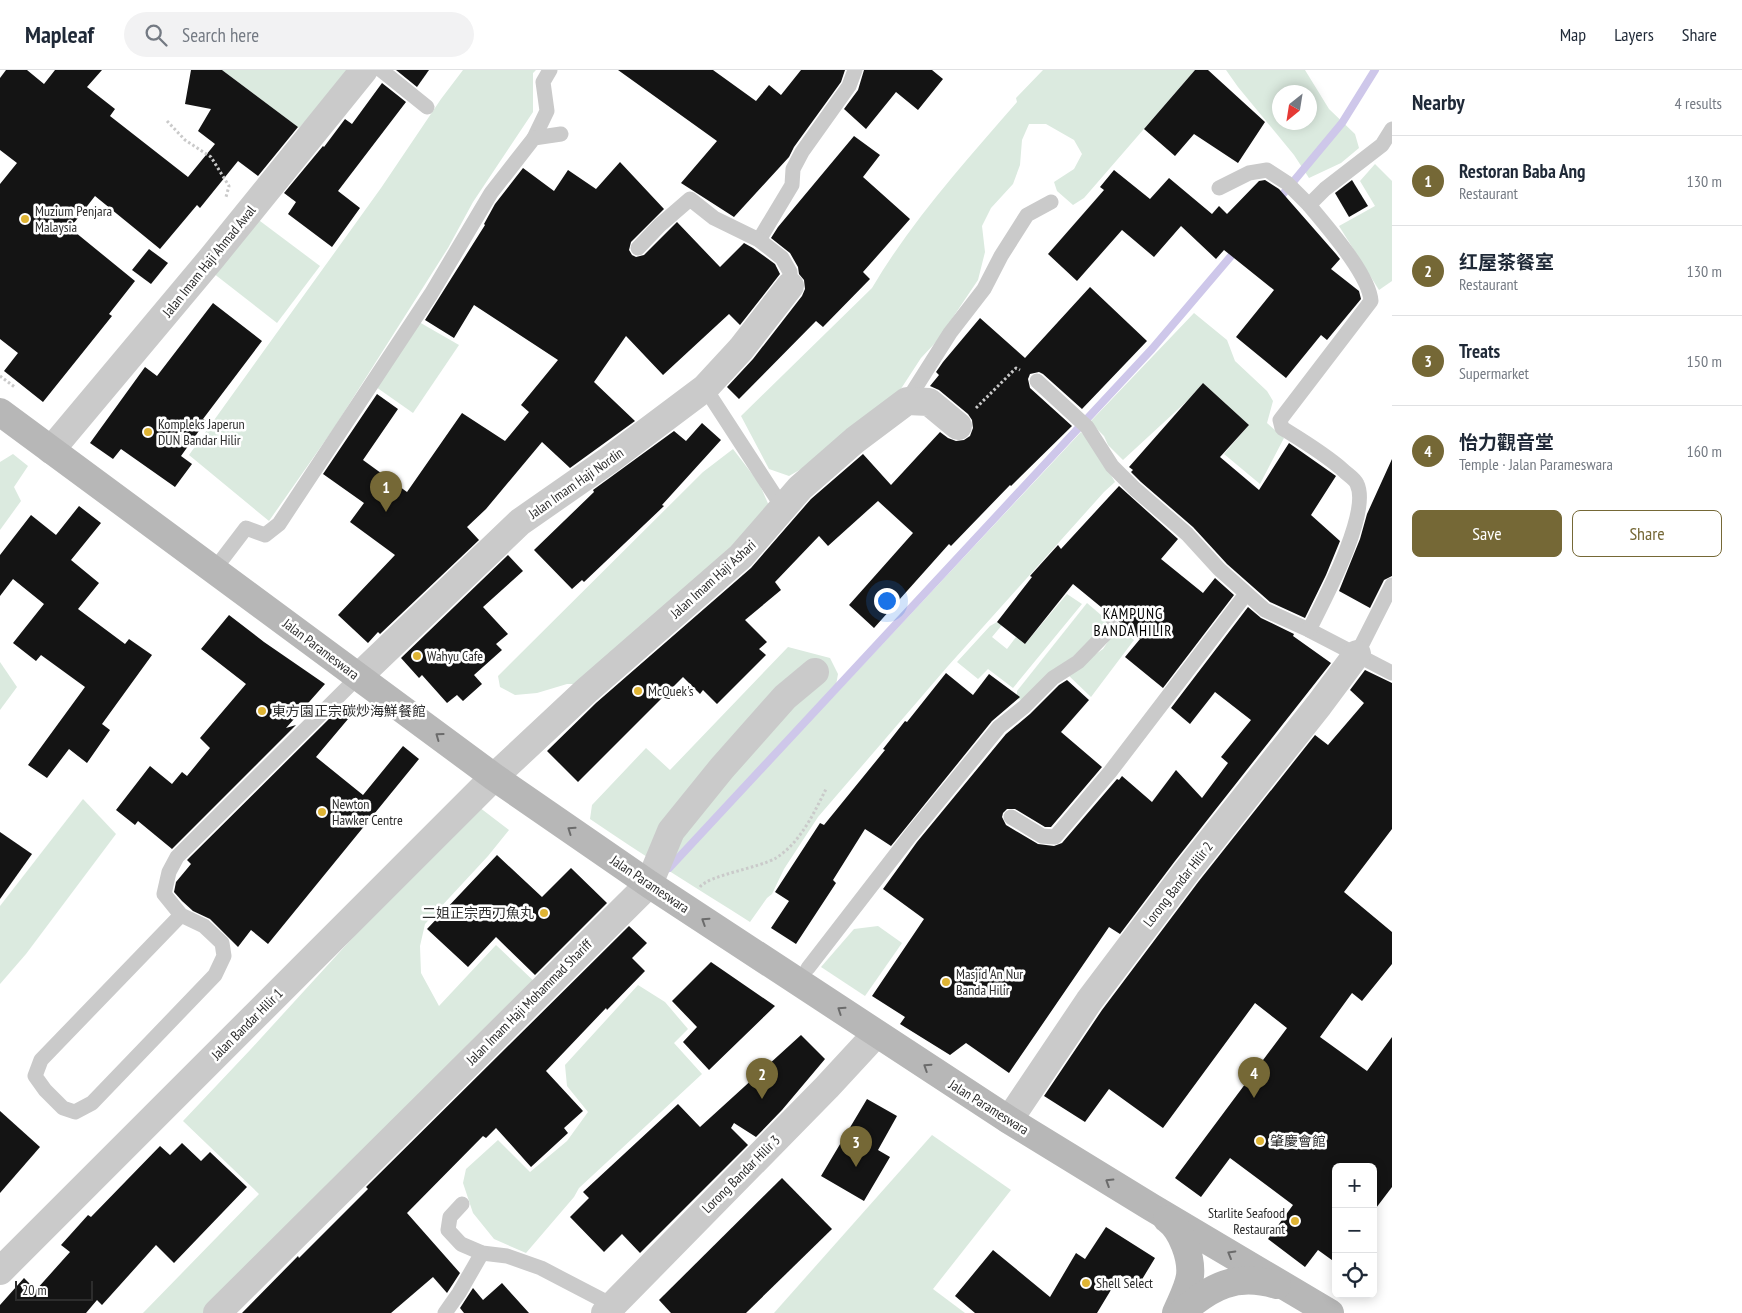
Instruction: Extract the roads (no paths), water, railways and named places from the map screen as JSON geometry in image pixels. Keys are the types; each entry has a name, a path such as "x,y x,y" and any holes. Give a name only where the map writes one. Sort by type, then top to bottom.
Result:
{"main road":[{"name":"Jalan Parameswara","path":"0,412 494,777 648,884 1009,1120 1330,1313"},
{"path":"1151,1207 1175,1225 1187,1249 1190,1274 1186,1292 1176,1313"},
{"path":"1181,1313 1200,1296 1217,1286 1260,1280 1288,1288"}],"street":[{"name":"Jalan Imam Haji Ahmad Awal","path":"51,450 211,259 364,70"},
{"name":"Jalan Imam Haji Nordin","path":"358,677 520,522 609,460 705,388 741,349 790,286"},
{"path":"907,400 930,402 958,426"},
{"name":"Jalan Imam Haji Ashari","path":"494,777 586,691 742,556 800,488 855,440 907,400"},
{"name":"Lorong Bandar Hilir 2","path":"1009,1120 1089,1001 1187,871 1319,705 1357,654"},
{"name":"Jalan Imam Haji Mohammad Shariff","path":"217,1313 648,884 671,831 722,768 785,696 815,672"},
{"name":"Jalan Bandar Hilir 1","path":"0,1271 494,777"},
{"name":"Lorong Bandar Hilir 3","path":"613,1310 876,1034"}],"lane":[{"path":"381,70 427,107"},
{"path":"214,570 246,528 266,535 280,524 431,294 491,193 534,138 547,111 543,82 550,70"},
{"path":"759,240 792,185 793,169 802,152 849,86 855,70"},
{"path":"1309,205 1325,189 1382,145 1392,129"},
{"path":"534,138 561,134"},
{"path":"1219,188 1249,173 1267,170 1291,187 1309,205 1345,250 1367,284 1370,292 1371,301 1280,420 1282,428 1327,456 1351,477 1357,484 1360,499 1346,552 1309,630"},
{"path":"638,248 660,225 690,199 714,218 759,240 782,258 790,272 790,286"},
{"path":"907,400 950,333 984,289 1026,214 1051,202"},
{"path":"1037,381 1082,422 1112,466 1186,534 1218,569 1265,610 1309,630 1392,673"},
{"path":"705,388 782,508"},
{"path":"1357,654 1392,585"},
{"path":"1011,817 1042,836 1055,837 1110,772 1246,594"},
{"path":"808,968 910,836 999,727 1024,707 1053,678 1078,662 1112,627"},
{"path":"181,915 41,1060 35,1076 45,1090 63,1108 76,1112 92,1103 215,975 224,956 222,943 204,926 181,915 164,894 168,872 178,857 358,677"},
{"path":"462,1204 450,1217 448,1230 461,1244 482,1253 507,1256 541,1268 613,1310"},
{"path":"445,1313 482,1253"}],"waterway":[{"path":"1278,200 1342,123 1375,70"},
{"path":"669,868 1152,349 1237,249"}],"place":[{"name":"Muzium Penjara Malaysia","path":"25,219"},
{"name":"Kompleks Japerun DUN Bandar Hilir","path":"148,432"},
{"name":"Restoran Baba Ang","path":"386,512"},
{"name":"Wahyu Cafe","path":"417,656"},
{"name":"McQuek's","path":"638,691"},
{"name":"東方園正宗碳炒海鮮餐館","path":"262,711"},
{"name":"Newton Hawker Centre","path":"322,812"},
{"name":"二姐正宗西刀魚丸","path":"544,913"},
{"name":"Masjid An Nur Banda Hilir","path":"946,982"},
{"name":"怡力觀音堂","path":"1254,1098"},
{"name":"红屋茶餐室","path":"762,1099"},
{"name":"肇慶會館","path":"1260,1141"},
{"name":"Treats","path":"856,1167"},
{"name":"Starlite Seafood Restaurant","path":"1295,1221"},
{"name":"Shell Select","path":"1086,1283"}],"district":[{"name":"KAMPUNG BANDA HILIR","path":"1133,622"}]}
